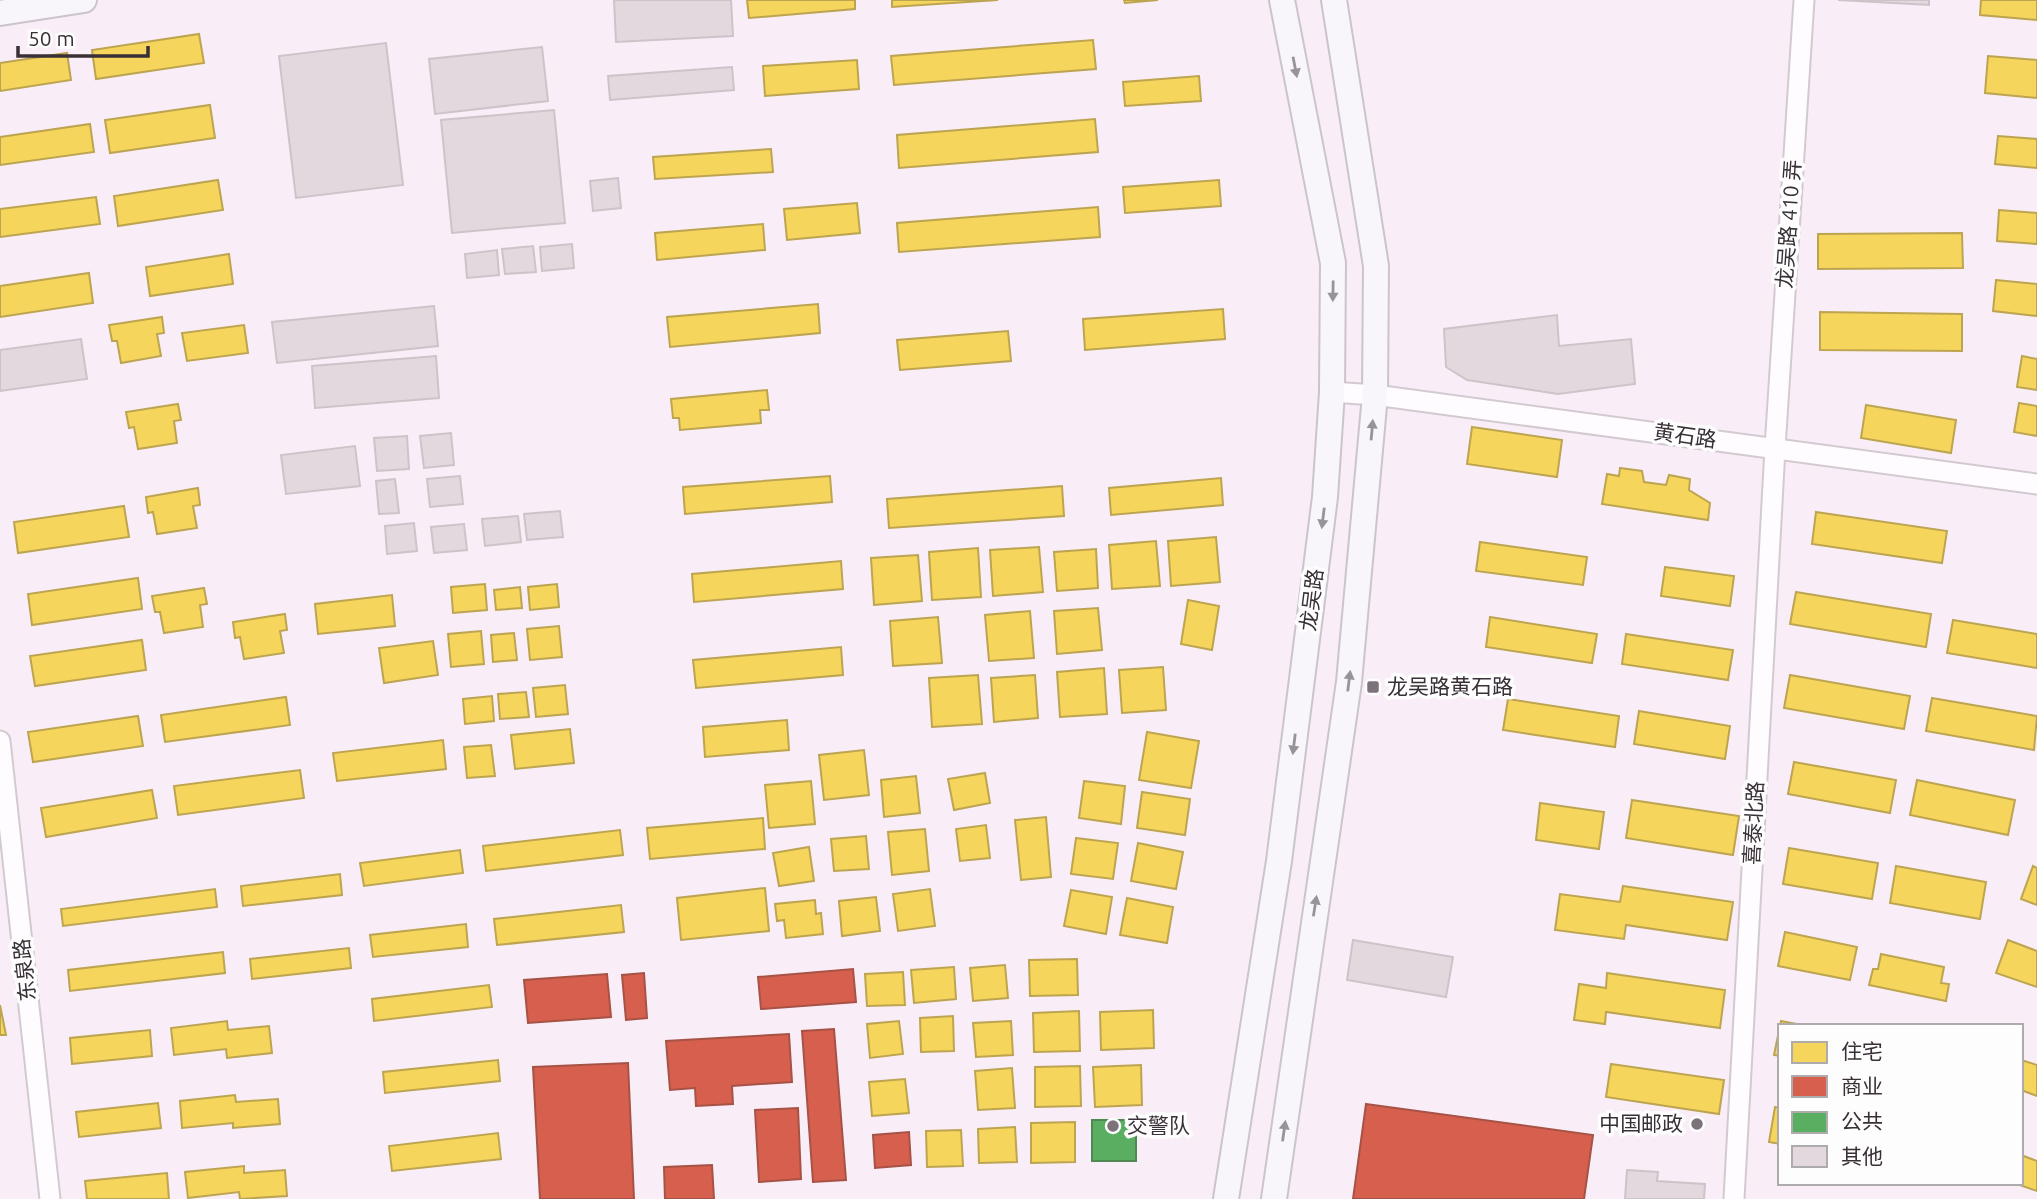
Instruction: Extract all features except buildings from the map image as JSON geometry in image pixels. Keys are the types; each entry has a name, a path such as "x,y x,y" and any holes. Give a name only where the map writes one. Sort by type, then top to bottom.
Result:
{"main road":[{"path":"0,13 84,0"},
{"name":"龙吴路","path":"1226,1199 1279,861 1325,497 1332,392 1333,264 1282,0"},
{"name":"龙吴路","path":"1274,1199 1349,682 1375,395 1376,266 1335,0"}],"street":[{"name":"龙吴路 410 弄","path":"1775,448 1804,0"},
{"name":"黄石路","path":"1332,392 1375,395 2037,484"},
{"name":"喜泰北路","path":"1734,1199 1775,448"},
{"name":"东泉路","path":"0,741 50,1199"}],"place":[{"name":"龙吴路黄石路","path":"1373,687"},
{"name":"中国邮政","path":"1697,1124"},
{"name":"交警队","path":"1113,1126"}]}
